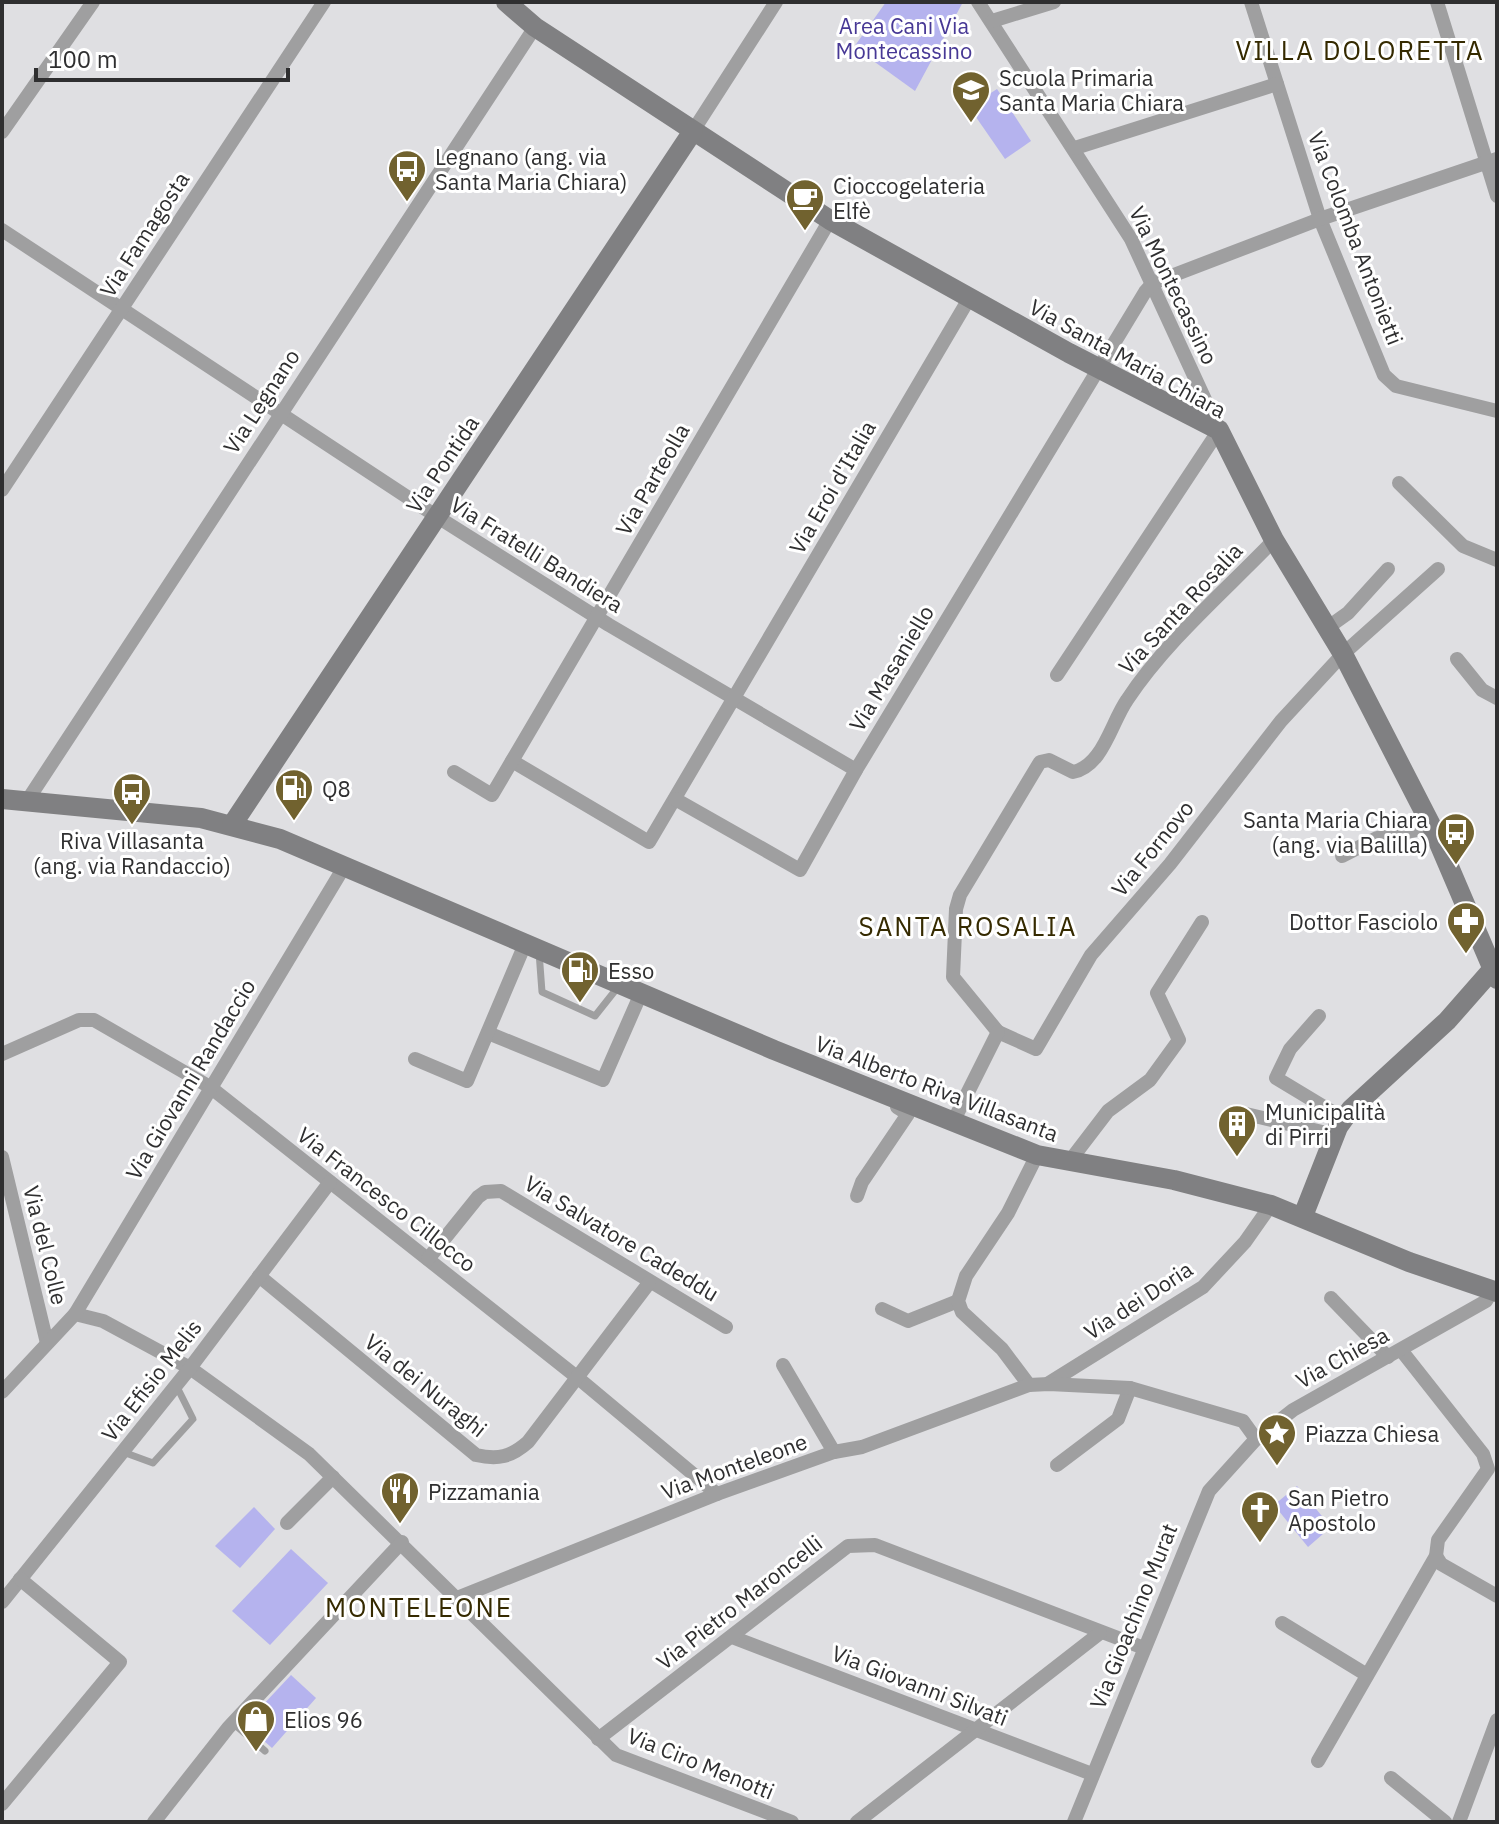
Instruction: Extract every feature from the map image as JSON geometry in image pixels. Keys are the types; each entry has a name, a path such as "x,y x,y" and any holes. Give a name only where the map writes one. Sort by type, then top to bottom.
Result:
{"street":[{"path":"2,132 93,2"},
{"name":"Via Famagosta","path":"2,490 324,2"},
{"name":"Via Santa Maria Chiara","path":"506,2 535,27 830,220 1098,368 1219,430 1274,540 1343,654 1432,827 1496,971"},
{"name":"Via Montecassino","path":"978,2 1131,239 1219,430"},
{"path":"992,21 1054,2"},
{"name":"Via Colomba Antonietti","path":"1251,2 1320,219 1384,375 1396,386 1497,411"},
{"path":"1437,2 1492,161 1497,196"},
{"path":"693,131 770,4"},
{"name":"Via Legnano","path":"27,801 535,27"},
{"path":"1075,148 1277,84"},
{"name":"Via Pontida","path":"232,825 693,131"},
{"path":"1153,283 1320,219 1492,161"},
{"name":"Via Parteolla","path":"454,772 492,795 830,220"},
{"name":"Via Fratelli Bandiera","path":"2,230 436,516 596,617 856,770"},
{"name":"Via Masaniello","path":"675,799 800,870 856,770 1098,368 1153,283"},
{"name":"Via Eroi d'Italia","path":"733,699 970,297"},
{"path":"1057,675 1219,430"},
{"path":"1399,483 1463,546 1497,560"},
{"name":"Via Santa Rosalia","path":"998,1032 953,977 951,961 960,895 1040,762 1049,760 1073,772 1092,764 1127,699 1147,674 1274,540"},
{"path":"1327,628 1348,613 1388,569"},
{"path":"1343,654 1438,569"},
{"name":"Via Fornovo","path":"998,1032 1036,1049 1091,955 1170,864 1281,721 1343,654"},
{"path":"1457,659 1482,690 1497,698"},
{"path":"512,761 649,842 733,699"},
{"name":"Via Alberto Riva Villasanta","path":"2,799 201,818 280,839 642,991 774,1050 1037,1155 1174,1180 1271,1205 1409,1262 1495,1291"},
{"path":"1342,856 1377,838 1432,827"},
{"name":"Via Giovanni Randaccio","path":"2,1392 75,1314 344,867"},
{"path":"1069,1162 1108,1111 1150,1080 1179,1040 1157,993 1202,922"},
{"path":"415,1059 467,1081 532,947"},
{"path":"1303,1216 1339,1127 1496,971"},
{"path":"488,1033 603,1080 642,991"},
{"path":"1319,1016 1290,1049 1276,1078 1339,1127"},
{"name":"Via Francesco Cillocco","path":"2,1054 79,1020 94,1020 210,1087 578,1378 717,1494"},
{"path":"954,1120 998,1032"},
{"path":"857,1196 862,1182 908,1114 897,1107 902,1100"},
{"path":"1246,1114 1339,1127"},
{"path":"1037,1155 1008,1213 966,1276 958,1301 962,1312 1002,1349 1029,1385 1130,1388 1243,1421 1256,1439"},
{"name":"Via del Colle","path":"2,1157 47,1343"},
{"name":"Via Efisio Melis","path":"2,1602 190,1368 330,1182"},
{"name":"Via Salvatore Cadeddu","path":"428,1259 478,1197 485,1192 501,1191 726,1327"},
{"name":"Via dei Doria","path":"1049,1384 1203,1287 1218,1274 1271,1205"},
{"name":"Via dei Nuraghi","path":"259,1276 476,1455 493,1459 514,1455 528,1442 649,1283"},
{"name":"Via Chiesa","path":"1256,1439 1293,1410 1486,1301 1495,1291"},
{"path":"1318,1761 1436,1556 1438,1540 1488,1469 1488,1462 1394,1354 1331,1298"},
{"path":"882,1309 905,1326 958,1301"},
{"name":"Via Ciro Menotti","path":"75,1314 103,1321 190,1368 309,1454 616,1755 792,1822"},
{"path":"783,1365 834,1452"},
{"name":"Via Monteleone","path":"457,1598 717,1494 834,1452 862,1447 1029,1385"},
{"path":"1057,1465 1118,1419 1130,1388"},
{"name":"Via Gioachino Murat","path":"1074,1822 1209,1491 1256,1439"},
{"path":"287,1523 333,1477"},
{"path":"154,1822 233,1723 402,1542"},
{"name":"Via Pietro Maroncelli","path":"598,1739 848,1546 862,1543 875,1545 1144,1648"},
{"path":"1436,1556 1441,1564 1497,1596"},
{"path":"2,1804 120,1662 20,1579"},
{"path":"1282,1623 1367,1675"},
{"path":"857,1822 1100,1633"},
{"name":"Via Giovanni Silvati","path":"732,1637 1092,1774"},
{"path":"1459,1822 1497,1720"},
{"path":"1391,1778 1445,1822"}],"lane":[{"path":"532,947 542,992 595,1016 622,983"},
{"path":"122,1452 153,1463 193,1419 176,1385"},
{"path":"233,1723 265,1751"}],"green space":[{"name":"Area Cani Via Montecassino","path":"886,2 963,2 915,91 854,47"},
{"path":"997,89 1031,141 1005,159 969,107"},
{"path":"1297,1486 1331,1527 1308,1547 1274,1505"},
{"path":"254,1507 275,1529 240,1568 215,1546"},
{"path":"291,1549 328,1583 270,1645 232,1611"},
{"path":"291,1675 316,1698 272,1748 245,1724"}],"place":[{"name":"Scuola Primaria Santa Maria Chiara","path":"971,124"},
{"name":"Legnano (ang. via Santa Maria Chiara)","path":"407,203"},
{"name":"Cioccogelateria Elfè","path":"805,232"},
{"name":"Q8","path":"294,822"},
{"name":"Riva Villasanta (ang. via Randaccio)","path":"132,826"},
{"name":"Santa Maria Chiara (ang. via Balilla)","path":"1456,866"},
{"name":"Dottor Fasciolo","path":"1466,955"},
{"name":"Esso","path":"580,1004"},
{"name":"Municipalità di Pirri","path":"1237,1158"},
{"name":"Piazza Chiesa","path":"1277,1467"},
{"name":"Pizzamania","path":"400,1525"},
{"name":"San Pietro Apostolo","path":"1260,1544"},
{"name":"Elios 96","path":"256,1753"}],"district":[{"name":"VILLA DOLORETTA","path":"1360,50"},
{"name":"SANTA ROSALIA","path":"968,926"},
{"name":"MONTELEONE","path":"419,1607"}]}
